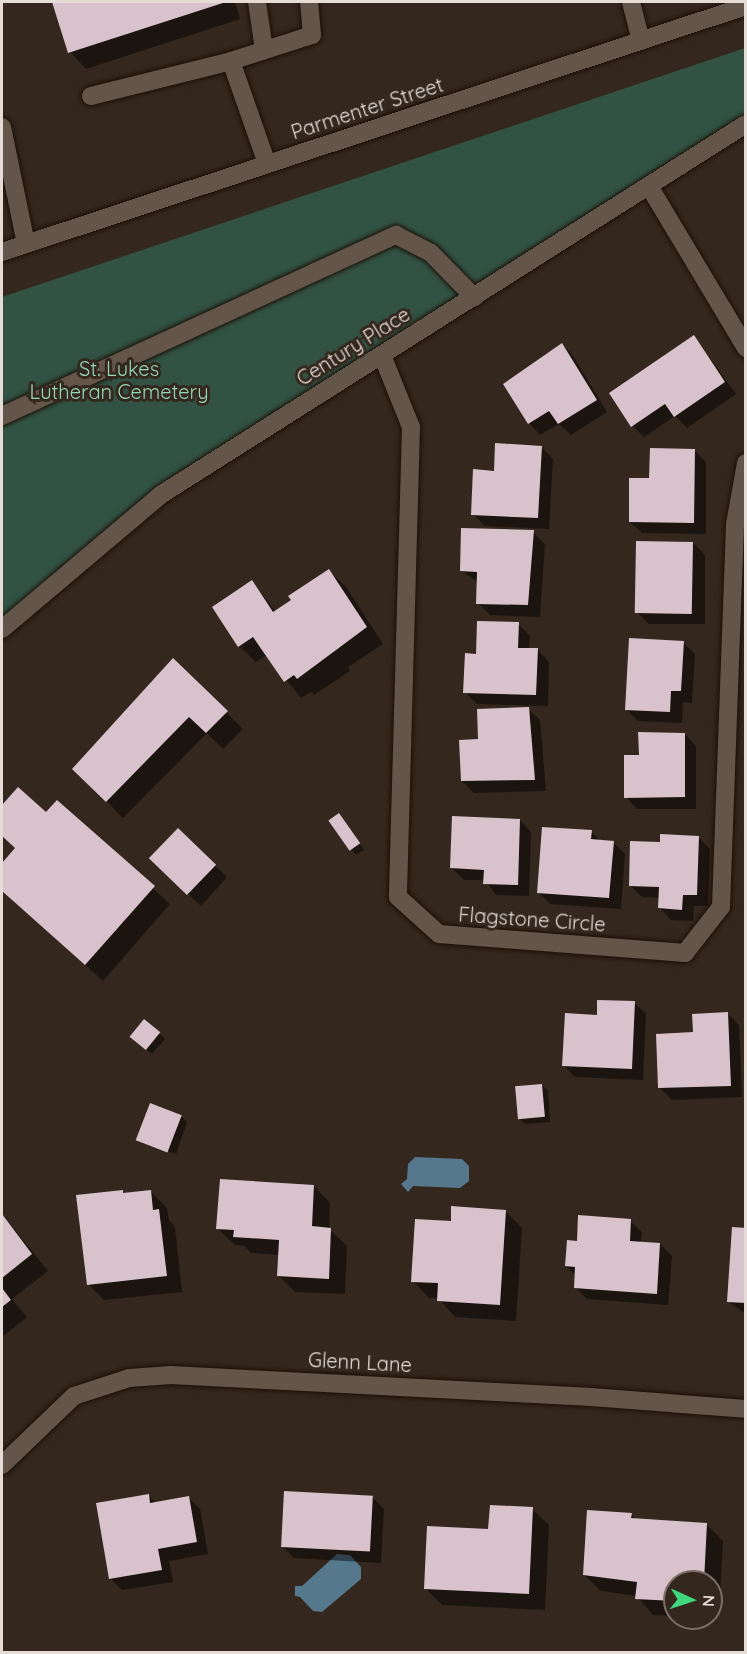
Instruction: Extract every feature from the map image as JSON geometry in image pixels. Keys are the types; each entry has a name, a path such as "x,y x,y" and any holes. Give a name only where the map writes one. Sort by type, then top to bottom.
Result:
{"street":[{"path":"257,2 264,50"},
{"path":"91,96 231,61 312,35 309,2"},
{"path":"631,2 641,41"},
{"name":"Parmenter Street","path":"2,252 746,6"},
{"path":"231,61 267,164"},
{"name":"Century Place","path":"2,629 162,494 746,124"},
{"path":"2,127 26,244"},
{"path":"649,186 746,348"},
{"path":"2,416 396,235 431,253 474,297"},
{"name":"Flagstone Circle","path":"382,355 411,427 398,897 439,934 685,953 721,907 735,524 746,463"},
{"name":"Glenn Lane","path":"2,1466 74,1396 129,1378 171,1375 591,1397 746,1409"}],"green space":[{"name":"St. Lukes Lutheran Cemetery","path":"745,48 745,124 162,494 2,629 2,297"}],"water":[{"path":"415,1157 462,1159 469,1166 469,1181 460,1188 413,1186 408,1192 401,1184 407,1179 408,1164"},
{"path":"337,1554 350,1555 361,1567 361,1579 322,1612 313,1611 300,1597 295,1596 295,1586 302,1586"}],"building":[{"path":"52,2 226,2 68,53"},
{"path":"694,335 725,382 674,417 665,404 631,427 609,393"},
{"path":"562,343 597,400 558,424 549,411 528,424 503,384"},
{"path":"495,443 542,446 538,518 471,515 473,469 494,471"},
{"path":"650,448 695,449 694,523 629,522 629,478 649,478"},
{"path":"461,528 534,530 528,605 476,604 477,572 460,571"},
{"path":"636,541 693,542 692,614 635,613"},
{"path":"329,569 367,627 297,679 294,675 284,682 253,637 238,647 212,607 252,580 273,612 291,600 288,596"},
{"path":"477,621 519,622 518,648 538,648 536,695 463,693 465,653 476,654"},
{"path":"629,638 684,641 681,691 671,691 670,712 625,710"},
{"path":"173,658 228,711 206,733 189,717 106,802 72,769"},
{"path":"529,707 535,780 461,781 459,740 478,739 477,709"},
{"path":"638,732 685,733 685,797 624,798 624,755 639,755"},
{"path":"18,787 46,812 57,800 155,886 85,965 2,891 2,863 15,848 2,836 2,805"},
{"path":"339,813 360,843 350,851 328,820"},
{"path":"452,816 520,819 518,885 483,884 484,870 450,868"},
{"path":"542,827 592,830 591,839 614,841 609,898 537,893"},
{"path":"178,828 216,865 187,895 149,858"},
{"path":"660,834 699,836 697,895 683,895 682,910 658,908 659,887 629,886 630,841 660,842"},
{"path":"597,1000 635,1001 632,1069 562,1066 565,1013 597,1015"},
{"path":"728,1012 731,1086 658,1088 656,1034 693,1032 692,1014"},
{"path":"144,1019 160,1032 146,1050 130,1037"},
{"path":"542,1084 545,1117 518,1119 515,1086"},
{"path":"150,1103 182,1115 167,1153 136,1140"},
{"path":"220,1179 314,1185 312,1226 331,1228 329,1279 277,1276 279,1240 233,1237 234,1230 216,1229"},
{"path":"123,1190 123,1193 151,1190 153,1210 159,1209 167,1276 87,1285 76,1195"},
{"path":"451,1206 506,1210 500,1305 437,1301 438,1283 411,1282 415,1219 451,1221"},
{"path":"2,1214 32,1254 2,1278"},
{"path":"578,1215 631,1219 630,1241 660,1243 657,1294 574,1288 575,1267 565,1266 567,1240 577,1241"},
{"path":"732,1227 746,1228 746,1303 727,1302"},
{"path":"2,1288 11,1300 2,1307"},
{"path":"284,1491 373,1496 370,1552 281,1547"},
{"path":"149,1494 150,1503 189,1496 197,1542 158,1549 162,1570 109,1579 96,1503"},
{"path":"490,1505 533,1507 529,1594 424,1589 427,1526 488,1529"},
{"path":"587,1510 632,1513 631,1518 707,1523 705,1570 663,1570 663,1600 635,1599 637,1582 583,1575"}]}
